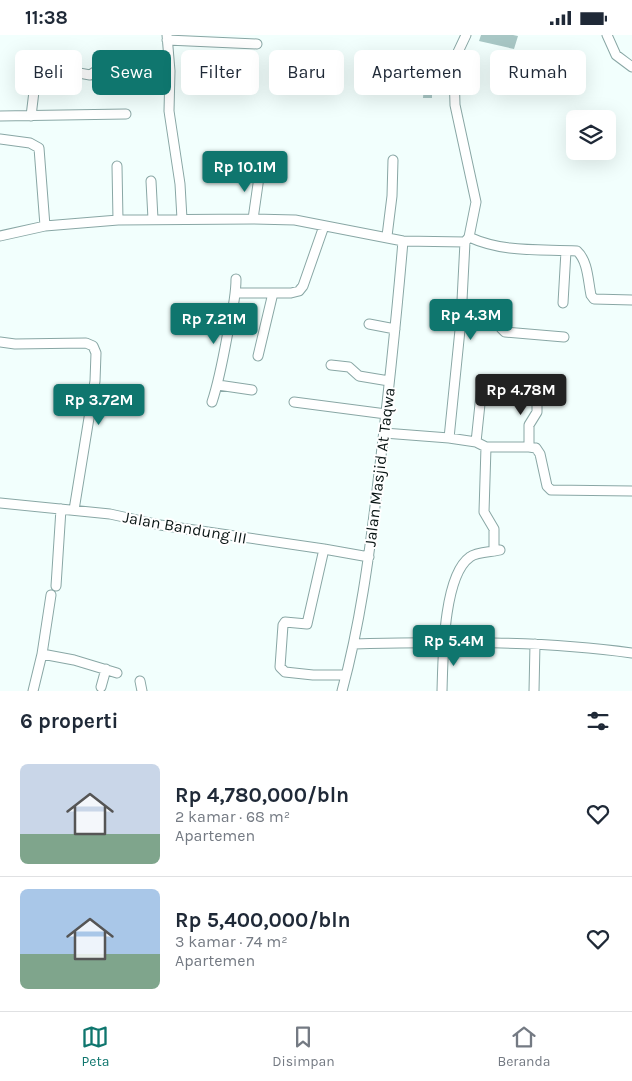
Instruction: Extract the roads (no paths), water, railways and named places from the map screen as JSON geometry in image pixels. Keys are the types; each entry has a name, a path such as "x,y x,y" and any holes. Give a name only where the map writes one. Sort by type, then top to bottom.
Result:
{"street":[{"path":"449,438 467,239 476,202 455,105 454,70 458,52 466,35"},
{"path":"607,35 616,55 632,67"},
{"path":"167,38 257,44"},
{"path":"32,116 38,68 42,66 92,74"},
{"path":"169,95 169,111 180,184 182,219"},
{"path":"0,116 126,114"},
{"path":"0,139 30,143 38,148 45,226"},
{"path":"387,236 392,196 393,160"},
{"path":"117,166 118,220"},
{"path":"253,219 260,170"},
{"path":"151,181 153,219"},
{"path":"0,236 45,226 118,220 295,220 387,236 404,241 467,239 504,249 577,251 584,262 591,295 594,299 632,300"},
{"path":"236,293 291,293 298,291 303,286 324,225"},
{"name":"Jalan Masjid At Taqwa","path":"342,691 354,644 369,557 404,241"},
{"path":"563,303 566,251"},
{"path":"212,402 218,385 236,293 236,279"},
{"path":"258,356 274,293"},
{"path":"461,320 497,319 500,321 501,328 517,334 564,337"},
{"path":"369,324 395,329"},
{"path":"0,343 86,343 93,346 96,353 95,381 74,510"},
{"path":"331,365 349,367 359,376 390,381"},
{"path":"218,385 252,390"},
{"path":"476,442 482,385"},
{"path":"529,447 529,425 537,412 536,385"},
{"path":"294,402 386,414"},
{"path":"384,433 449,438 476,442 486,447 536,448 540,454 547,486 551,489 632,491"},
{"path":"442,691 444,642 450,589 460,567 471,556 497,551 494,529 484,512 486,447"},
{"name":"Jalan Bandung III","path":"0,503 110,514 160,525 369,557"},
{"path":"56,586 61,509"},
{"path":"324,549 307,624 285,622 280,667 285,672 313,675 346,675"},
{"path":"33,691 42,654 51,595"},
{"path":"354,644 444,642 535,643 594,647 632,653"},
{"path":"534,691 535,643"},
{"path":"42,654 74,660 117,673"},
{"path":"101,687 106,669"},
{"path":"140,681 142,691"}]}
